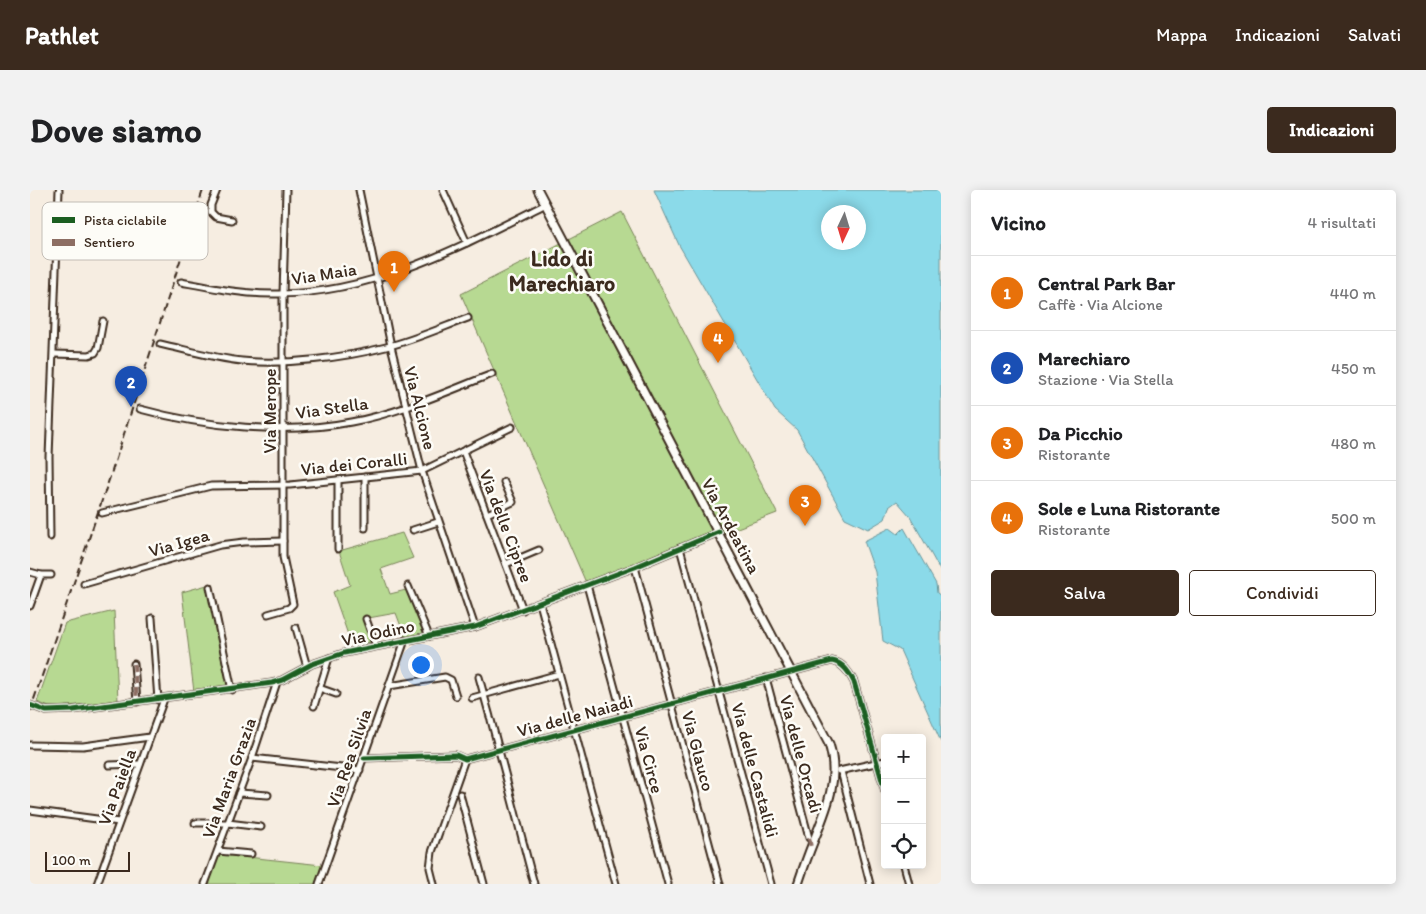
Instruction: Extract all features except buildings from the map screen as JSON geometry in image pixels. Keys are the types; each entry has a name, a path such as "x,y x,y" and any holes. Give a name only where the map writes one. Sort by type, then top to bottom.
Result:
{"main road":[{"name":"Via Ardeatina","path":"538,190 827,739 837,770 830,799 798,884"}],"street":[{"path":"216,190 211,205 211,212 216,216 232,220"},
{"name":"Via Merope","path":"268,614 289,608 292,604 284,565 283,541 283,294 286,190"},
{"name":"Via Alcione","path":"359,190 405,408 438,522 475,627"},
{"path":"442,190 467,243"},
{"name":"Via Maia","path":"181,282 226,290 283,294 330,289 377,278 419,264 467,243 546,204"},
{"path":"50,537 49,457 57,260"},
{"path":"160,344 228,359 253,362 284,361 346,355 391,346 468,318"},
{"path":"54,354 89,355 95,353 98,348 103,321"},
{"name":"Via Stella","path":"140,409 206,423 284,428 352,422 405,408 492,374"},
{"name":"Via dei Coralli","path":"102,512 211,486 283,485 422,471 512,427"},
{"name":"Via delle Cipree","path":"463,451 523,610"},
{"path":"364,528 365,477"},
{"path":"338,480 338,549"},
{"path":"487,514 512,502 504,482"},
{"path":"413,530 438,522"},
{"name":"Via Odino","path":"31,705 42,710 56,712 232,690 277,682 329,658 376,646 475,627 635,567 719,532"},
{"name":"Via Igea","path":"84,584 220,545 283,541"},
{"name":"Via delle Castalidi","path":"680,548 720,691 770,884"},
{"path":"506,564 539,550"},
{"name":"Via Glauco","path":"635,567 720,884"},
{"path":"30,572 41,575 51,574"},
{"path":"30,606 41,575"},
{"name":"Via Circe","path":"587,585 668,884"},
{"name":"Via Odino","path":"408,586 429,636"},
{"path":"210,587 232,690"},
{"path":"540,603 616,884"},
{"path":"152,618 161,699"},
{"path":"366,619 376,646"},
{"path":"296,628 307,667"},
{"name":"Via Rea Silvia","path":"318,884 405,640"},
{"path":"314,706 329,658"},
{"name":"Via delle Naiadi","path":"364,758 456,755 465,759 766,678 830,662 837,662 845,667 856,685 882,779"},
{"path":"134,664 137,702"},
{"path":"472,698 559,674"},
{"path":"389,686 446,677 451,680 456,696"},
{"path":"480,677 534,884"},
{"name":"Via delle Orcadi","path":"766,678 809,838"},
{"name":"Via Maria Grazia","path":"205,884 252,758 277,682"},
{"path":"320,688 336,694"},
{"name":"Via Paiella","path":"97,884 150,736 161,699"},
{"path":"30,745 83,746 150,736"},
{"path":"252,758 360,770"},
{"path":"434,884 430,868 432,852 465,759"},
{"path":"870,884 837,770 881,762"},
{"path":"109,765 140,764"},
{"path":"239,793 268,795"},
{"path":"460,794 484,884"},
{"path":"30,810 119,822"},
{"path":"195,822 261,827"},
{"path":"218,851 251,854"},
{"path":"905,869 909,884"}],"green space":[{"path":"622,212 777,513 587,585 461,294"},
{"path":"402,533 413,558 381,569 390,594 406,590 424,633 405,637 396,613 363,619 371,642 352,646 333,592 350,585 339,551"},
{"path":"207,585 228,686 194,692 182,592"},
{"path":"114,611 118,701 58,707 49,707 37,702 65,623"},
{"path":"219,854 322,865 315,884 209,884"}],"water":[{"path":"654,190 941,190 941,572 910,516 897,501 889,507 885,519 868,529 845,518 797,430 775,410 679,245"},
{"path":"890,528 898,534 904,528 936,584 937,593 941,596 941,742 900,650 883,641 875,572 864,541"}],"railway":[{"path":"199,202 203,190"},
{"path":"30,711 112,471 180,260"}],"marked path":[{"path":"134,664 137,702"},
{"path":"809,838 811,847"}],"cycle path":[{"path":"30,705 46,711 73,710 272,683 282,680 312,664 344,653 475,627 635,567 719,532"},
{"path":"364,758 456,755 465,759 832,661 845,668 854,682 882,779"}],"place":[{"name":"Central Park Bar","path":"394,292"},
{"name":"Sole e Luna Ristorante","path":"718,363"},
{"name":"Marechiaro","path":"131,407"},
{"name":"Da Picchio","path":"805,526"}],"district":[{"name":"Lido di Marechiaro","path":"562,270"}]}
